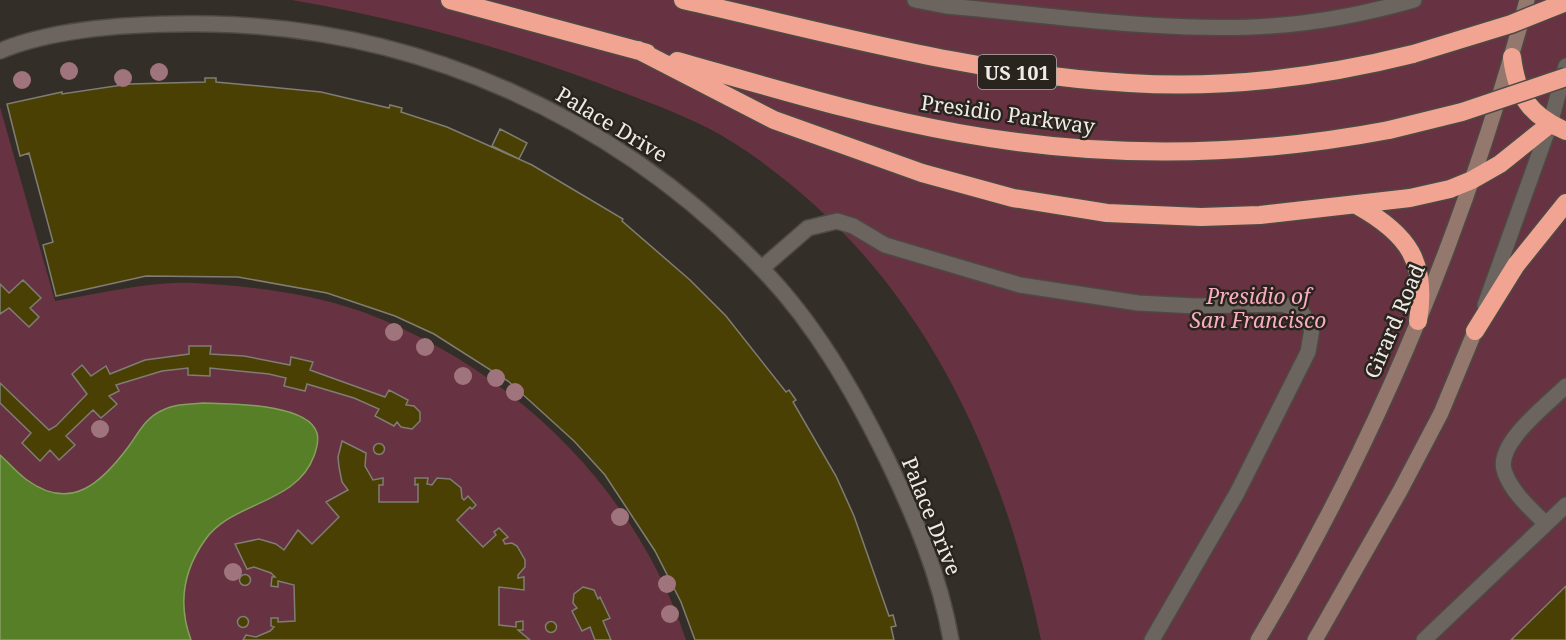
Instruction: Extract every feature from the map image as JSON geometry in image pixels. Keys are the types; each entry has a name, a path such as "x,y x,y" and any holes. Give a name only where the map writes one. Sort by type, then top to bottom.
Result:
{"highway":[{"name":"Presidio Parkway","path":"450,0 882,117 960,133 1041,145 1115,151 1226,150 1321,142 1389,130 1462,112 1566,77"},
{"name":"Presidio Parkway","path":"683,0 970,64 1033,75 1166,84 1241,82 1331,71 1413,54 1480,35 1566,2"},
{"path":"638,50 774,120 922,173 1013,198 1107,213 1170,216 1260,215 1358,206 1432,194 1472,180 1558,128 1529,107 1516,83 1512,57"},
{"path":"1475,331 1516,265 1566,203"},
{"path":"1358,206 1392,227 1411,252 1421,293 1418,321"}],"main road":[{"name":"Girard Road","path":"1258,640 1349,472 1418,321 1472,180 1512,57 1527,0"},
{"path":"1315,640 1400,491 1441,413 1475,331"}],"street":[{"path":"915,0 946,6 1195,26 1271,26 1373,11 1414,0"},
{"name":"Palace Drive","path":"0,51 93,29 179,23 270,27 362,41 403,52 486,80 609,142 675,189 762,268 814,332 874,433 912,511 926,549 951,640"},
{"path":"1475,331 1558,128 1566,66"},
{"path":"762,268 808,228 837,221 853,226 876,242 991,278 1048,291 1163,305 1282,304 1301,311 1312,329 1308,352 1237,493 1152,640"},
{"path":"1546,524 1514,490 1504,471 1503,456 1512,440 1566,386"},
{"path":"1425,640 1566,504"}],"green space":[{"name":"Presidio of San Francisco","path":"292,0 1566,0 1566,640 1041,640 1023,566 1000,494 972,425 938,359 898,298 851,241 796,189 734,143 709,128 586,78 462,38 378,17"},
{"path":"0,107 55,301 159,284 194,283 237,286 301,295 343,305 418,336 469,366 517,400 562,440 601,484 635,532 664,585 686,640 0,640"}],"shaded area":[{"path":"203,403 267,407 299,416 311,423 317,433 318,442 314,456 305,472 293,484 279,494 231,517 205,540 187,576 185,588 185,614 191,640 0,640 0,455 23,477 43,489 58,494 72,493 97,481 108,471 143,425 157,413 178,405"}],"building":[{"path":"205,78 216,78 216,82 321,92 389,108 390,105 402,108 401,112 447,127 532,165 623,219 622,221 690,280 726,316 786,392 789,390 796,400 793,402 836,476 854,516 889,616 893,615 896,626 891,627 894,640 695,640 681,602 655,551 605,475 574,441 508,381 434,334 395,316 327,293 238,277 146,276 56,296 43,245 53,242 29,153 20,156 7,104 62,92 62,94 129,84 205,82"},
{"path":"500,129 527,143 519,159 492,146"},
{"path":"23,280 41,298 30,308 39,317 29,327 9,308 0,314 0,284 9,293"},
{"path":"189,346 211,346 210,354 244,356 290,365 291,357 313,362 310,370 385,397 389,390 408,400 406,405 414,406 420,412 420,421 412,429 401,427 397,422 394,426 375,416 379,409 354,398 307,384 305,391 284,386 286,378 269,374 210,368 210,376 188,375 188,368 162,371 116,385 119,391 109,396 117,404 101,418 93,410 66,436 75,445 59,460 50,450 40,461 22,443 31,433 0,403 0,383 49,430 56,426 87,394 72,374 82,365 91,376 106,366 110,374 145,360 189,354"},
{"path":"342,441 366,453 365,466 373,480 383,478 383,485 379,485 379,502 418,502 418,484 415,485 415,478 428,478 427,484 432,485 437,478 450,479 461,488 464,500 468,496 476,505 472,509 470,507 457,520 483,547 496,535 494,532 499,528 508,537 503,540 505,544 512,543 517,546 525,560 525,567 518,575 518,578 524,577 524,590 499,587 499,625 516,627 516,622 523,621 523,630 518,630 530,640 243,640 246,635 256,637 270,631 274,627 271,626 271,618 278,618 278,622 295,621 294,585 278,581 278,587 271,586 272,577 275,577 271,573 254,567 247,569 235,544 259,539 276,544 284,550 298,530 312,544 339,517 326,502 348,490 342,482 339,467 338,457"},
{"path":"379,443 385,449 379,455 373,449"},
{"path":"245,574 251,580 245,586 239,580"},
{"path":"1566,586 1566,640 1511,640"},
{"path":"583,587 594,590 598,599 600,597 610,618 603,621 611,640 595,640 590,627 582,631 572,611 577,608 573,603 574,594"},
{"path":"243,616 249,622 243,628 237,622"},
{"path":"551,621 557,627 551,633 545,627"}]}
